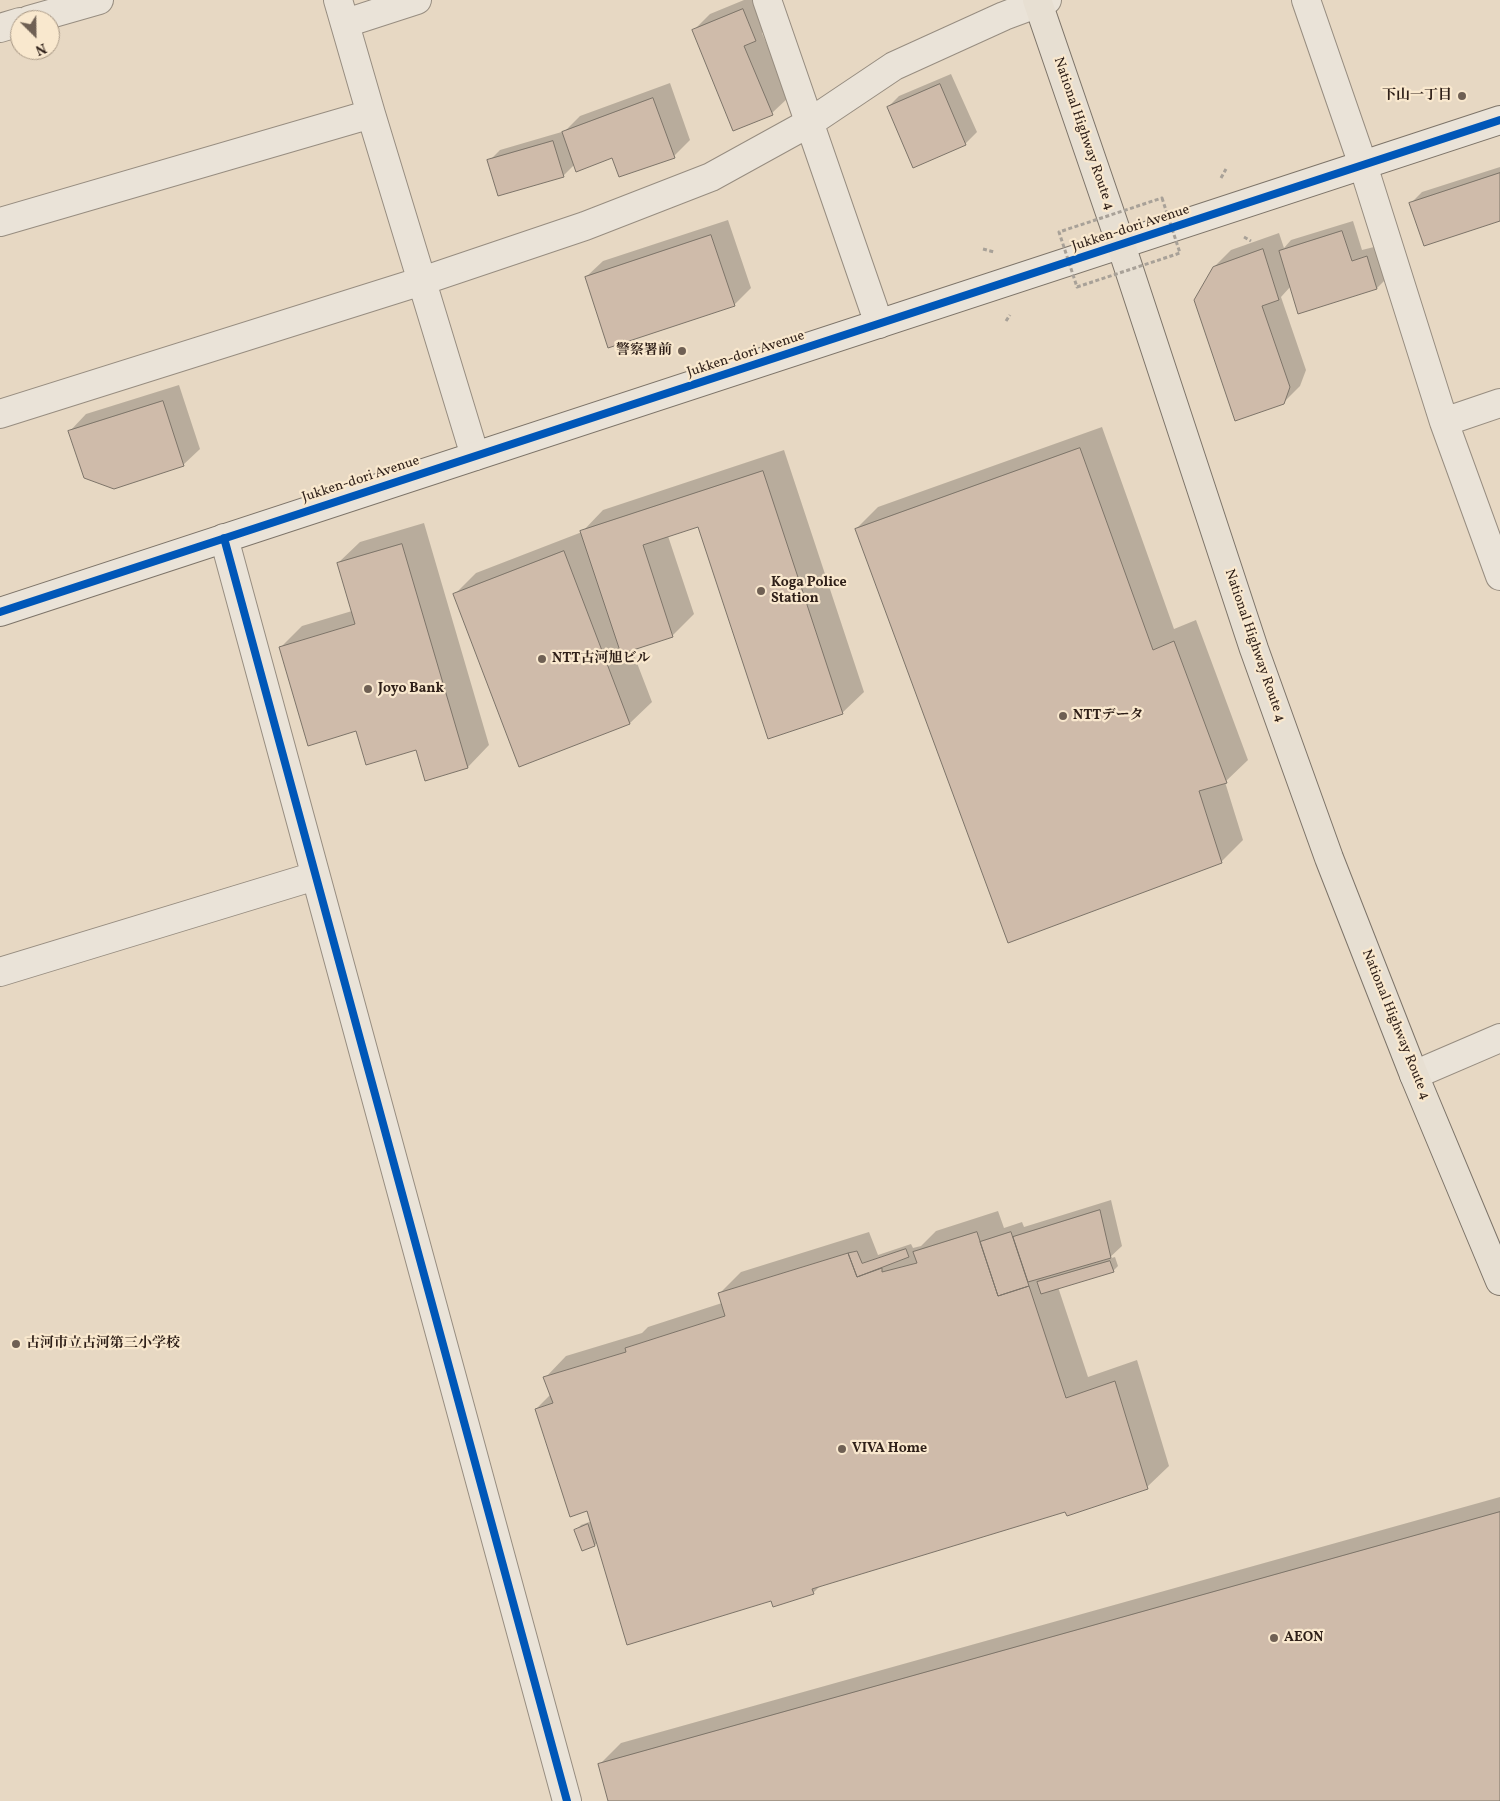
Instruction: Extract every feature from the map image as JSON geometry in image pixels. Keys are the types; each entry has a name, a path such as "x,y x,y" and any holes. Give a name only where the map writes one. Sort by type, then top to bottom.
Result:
{"highway":[{"name":"National Highway Route 4","path":"1041,1 1254,649 1329,858 1414,1075 1500,1281"}],"street":[{"path":"60,11 99,0"},
{"path":"417,0 342,11 371,114 475,456"},
{"path":"767,0 879,324"},
{"path":"1306,0 1363,165 1444,422 1500,576"},
{"path":"0,414 422,281 585,226 712,177 809,123 894,66 1041,1"},
{"path":"0,222 371,114"},
{"name":"Jukken-dori Avenue","path":"0,612 1500,120"},
{"path":"1444,422 1500,404"},
{"path":"224,538 567,1801"},
{"path":"0,972 316,876"},
{"path":"1414,1075 1500,1038"}],"path":[{"path":"1221,179 1226,169"},
{"path":"1162,198 1180,253 1077,287 1059,232 1162,198"},
{"path":"983,249 997,253"}],"building":[{"path":"743,9 756,41 744,46 773,115 733,131 692,30"},
{"path":"940,84 966,145 913,168 887,107"},
{"path":"653,98 675,158 619,177 612,158 576,172 562,132"},
{"path":"553,141 564,177 498,196 487,160"},
{"path":"1500,173 1500,221 1424,246 1409,203"},
{"path":"1342,231 1352,261 1367,256 1377,289 1298,314 1279,251"},
{"path":"711,235 735,306 608,348 585,277"},
{"path":"1263,249 1279,300 1262,306 1290,387 1284,404 1235,421 1194,300 1213,267"},
{"path":"163,401 184,466 114,489 84,478 68,431"},
{"name":"NTTデータ","path":"1080,448 1153,650 1174,641 1227,783 1199,791 1222,863 1008,943 855,529"},
{"name":"Koga Police Station","path":"763,471 843,714 768,739 698,527 643,545 673,637 621,654 580,531"},
{"name":"Joyo Bank","path":"402,544 468,768 425,781 416,750 366,765 356,731 308,746 279,647 355,624 337,563"},
{"name":"NTT古河旭ビル","path":"564,551 630,724 519,767 453,594"},
{"path":"1100,1210 1111,1258 1028,1282 1013,1237"},
{"name":"VIVA Home","path":"977,1232 998,1296 1029,1286 1066,1398 1115,1381 1148,1489 1067,1516 1065,1512 812,1589 814,1594 773,1607 771,1601 627,1645 587,1511 570,1517 535,1409 553,1403 543,1377 626,1352 625,1348 725,1316 718,1293 848,1253 857,1277 882,1268 882,1272 917,1263 913,1252"},
{"path":"1011,1232 1029,1286 998,1296 980,1242"},
{"path":"906,1249 909,1257 857,1277 848,1253 857,1251 862,1263"},
{"path":"1110,1261 1114,1272 1041,1294 1037,1282"},
{"name":"AEON","path":"1500,1512 1500,1801 608,1801 598,1764"},
{"path":"588,1524 595,1546 582,1551 574,1530"}],"cycle path":[{"path":"0,612 1500,120"},
{"path":"224,538 567,1801"}],"place":[{"name":"下山一丁目","path":"1462,96"},
{"name":"警察署前","path":"682,351"},
{"name":"Koga Police Station","path":"761,591"},
{"name":"NTT古河旭ビル","path":"542,659"},
{"name":"Joyo Bank","path":"368,689"},
{"name":"NTTデータ","path":"1063,716"},
{"name":"古河市立古河第三小学校","path":"16,1344"},
{"name":"VIVA Home","path":"842,1449"},
{"name":"AEON","path":"1274,1638"}]}
